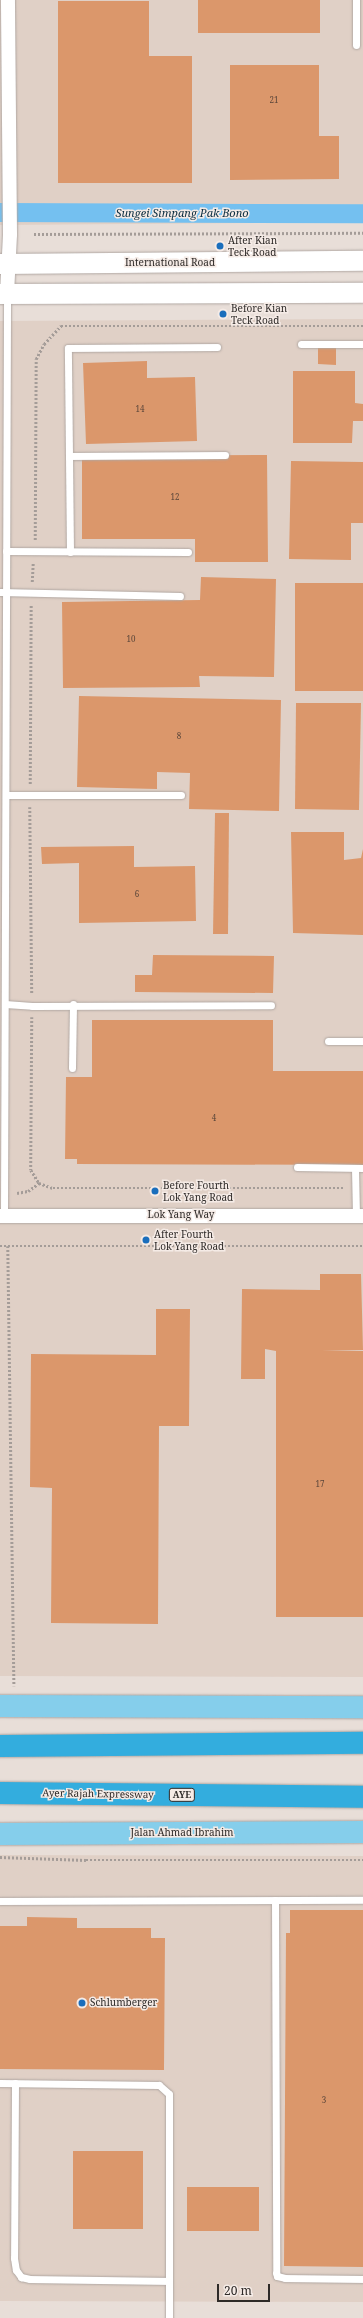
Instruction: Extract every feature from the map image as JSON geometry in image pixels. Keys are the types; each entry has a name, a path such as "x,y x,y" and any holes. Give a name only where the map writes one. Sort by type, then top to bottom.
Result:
{"highway":[{"path":"0,1746 363,1743"},
{"name":"Ayer Rajah Expressway","path":"0,1793 363,1797"}],"main road":[{"name":"International Road","path":"4,264 363,261"},
{"path":"4,294 363,293"},
{"path":"0,1706 363,1707"},
{"name":"Jalan Ahmad Ibrahim","path":"0,1834 363,1832"}],"street":[{"path":"4,294 4,264 10,232 8,0"},
{"name":"Lok Yang Way","path":"2,1216 359,1216"}],"lane":[{"path":"356,0 356,45"},
{"path":"2,1216 4,1194 2,1071 5,1004 2,957 3,829 6,795 3,712 3,592 6,551 3,469 4,294"},
{"path":"301,344 363,344"},
{"path":"70,552 68,348 216,347"},
{"path":"69,456 225,455"},
{"path":"6,551 188,552"},
{"path":"3,592 180,596"},
{"path":"6,795 181,795"},
{"path":"5,1004 32,1006 73,1004 271,1005"},
{"path":"72,1068 73,1004"},
{"path":"328,1041 363,1041"},
{"path":"297,1167 359,1168 356,1188 359,1216"},
{"path":"275,1900 276,2273 285,2278 363,2279"},
{"path":"0,1901 363,1900"},
{"path":"0,2083 159,2084 165,2088 169,2094 170,2318"},
{"path":"15,2083 14,2258 16,2270 21,2277 30,2279 170,2281"}],"path":[{"path":"34,234 363,233"},
{"path":"61,326 363,326"},
{"path":"30,795 32,1006 31,1170 39,1183 52,1188 356,1188"},
{"path":"4,1194 28,1191 39,1183"},
{"path":"0,1246 363,1246"},
{"path":"8,1246 14,1686"},
{"path":"0,1857 363,1860"}],"shaded area":[{"path":"0,0 363,0 363,222 0,225"},
{"path":"363,319 363,1677 0,1676 0,321"},
{"path":"0,1855 363,1856 363,2302 0,2301"}],"building":[{"path":"198,0 320,0 320,33 198,33"},
{"path":"58,1 149,1 149,56 192,56 192,183 58,183"},
{"path":"230,65 319,65 319,136 339,136 339,179 230,180"},
{"path":"318,347 336,347 336,365 318,364"},
{"path":"147,361 147,378 195,377 197,441 86,444 83,363"},
{"path":"293,371 355,371 355,403 363,404 363,421 353,421 352,443 293,443"},
{"path":"267,455 268,562 195,562 195,539 82,539 82,456"},
{"path":"291,461 363,462 363,523 351,523 351,560 289,559"},
{"path":"201,577 276,579 274,677 199,676 200,687 63,688 62,602 200,600"},
{"path":"295,583 363,583 363,691 295,691"},
{"path":"79,696 281,700 279,811 189,809 190,773 157,772 157,789 77,787"},
{"path":"296,703 361,703 359,810 295,809"},
{"path":"215,813 229,813 228,934 213,934"},
{"path":"291,832 344,832 344,860 361,858 363,849 363,935 293,933"},
{"path":"134,846 134,867 195,866 196,921 79,923 79,863 42,864 41,847"},
{"path":"153,955 274,956 273,993 135,992 135,975 152,975"},
{"path":"92,1020 273,1020 273,1071 363,1071 363,1165 77,1164 77,1159 65,1159 66,1077 92,1077"},
{"path":"320,1274 361,1274 363,1350 322,1351 363,1351 363,1617 276,1617 276,1351 265,1349 265,1379 241,1379 242,1289 320,1290"},
{"path":"156,1309 190,1309 189,1426 159,1426 158,1624 51,1623 52,1488 30,1487 31,1354 156,1355"},
{"path":"290,1910 363,1910 363,2267 284,2266 286,1933 290,1933"},
{"name":"Schlumberger","path":"27,1917 77,1918 77,1928 151,1928 151,1938 165,1938 164,2070 0,2069 0,1926 27,1926"},
{"path":"73,2151 143,2151 143,2229 73,2229"},
{"path":"187,2187 259,2187 259,2231 187,2231"}],"waterway":[{"name":"Sungei Simpang Pak Bono","path":"0,212 363,213"}],"place":[{"name":"After Kian Teck Road","path":"220,246"},
{"name":"Before Kian Teck Road","path":"223,314"},
{"name":"Before Fourth Lok Yang Road","path":"155,1191"},
{"name":"After Fourth Lok Yang Road","path":"146,1240"},
{"name":"Schlumberger","path":"82,2003"}]}
